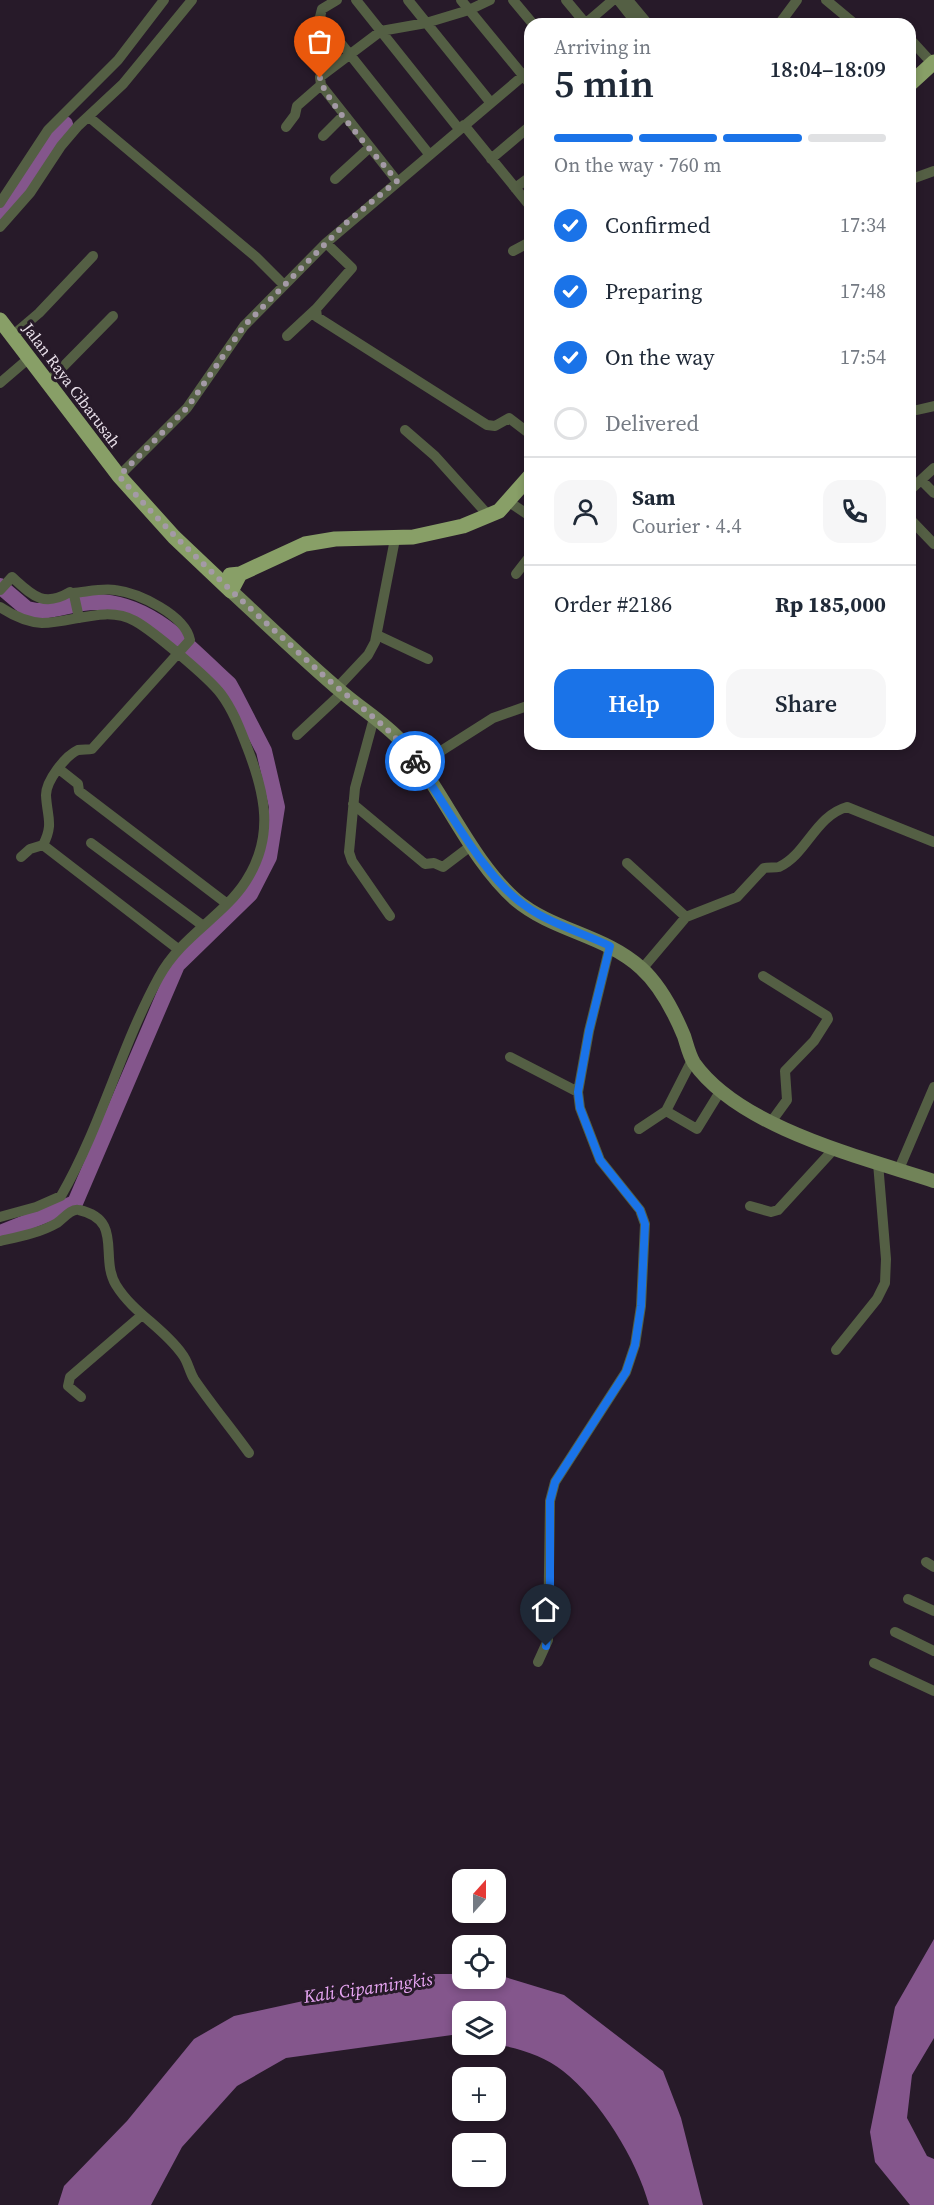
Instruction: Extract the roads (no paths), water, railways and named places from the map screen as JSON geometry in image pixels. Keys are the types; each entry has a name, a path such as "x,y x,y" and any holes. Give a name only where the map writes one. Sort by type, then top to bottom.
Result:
{"main road":[{"path":"916,79 933,63"},
{"name":"Jalan Raya Cibarusah","path":"0,320 119,476 174,537 231,591"},
{"path":"216,576 240,574 305,544 348,538 395,539 448,531 489,516 509,502 524,483"},
{"path":"231,591 240,574"}],"street":[{"path":"4,210 60,146 87,110 103,79 164,0"},
{"path":"0,227 4,210 48,130 116,92 192,0"},
{"path":"337,0 319,4 320,17 429,154"},
{"path":"356,0 524,198"},
{"path":"408,0 491,103"},
{"path":"461,0 524,73"},
{"path":"397,181 321,85 320,77 381,31 426,23 470,10 490,0"},
{"path":"513,0 528,18"},
{"path":"566,0 580,18"},
{"path":"593,18 616,0 632,18"},
{"path":"628,0 643,18"},
{"path":"784,18 797,0"},
{"path":"826,0 848,18"},
{"path":"916,45 933,63"},
{"path":"119,476 187,408 244,326 326,243 429,154 524,78"},
{"path":"103,79 116,92"},
{"path":"286,127 295,116 297,106 321,85"},
{"path":"87,110 256,257 284,285"},
{"path":"323,136 344,116"},
{"path":"491,159 524,131"},
{"path":"335,179 370,147"},
{"path":"916,177 934,171"},
{"path":"516,188 524,182"},
{"path":"287,336 316,309 352,268 326,243"},
{"path":"513,250 524,245"},
{"path":"12,336 39,313 93,256"},
{"path":"316,309 317,316 487,425 495,426 509,418 524,429"},
{"path":"47,383 113,316"},
{"path":"0,383 28,359"},
{"path":"917,411 934,406"},
{"path":"405,430 435,456 489,516"},
{"path":"916,485 934,468"},
{"path":"921,480 934,493"},
{"path":"509,502 524,512"},
{"path":"916,525 934,544"},
{"path":"297,735 340,690 368,655 377,634 395,539"},
{"path":"516,574 524,564"},
{"path":"4,586 12,577 35,597 55,600 70,592 74,594 114,589 153,603 173,616 189,636 183,649 92,749 79,750 59,769 47,787 50,831 43,845 30,849 21,858"},
{"path":"231,591 403,744 472,845 516,900 537,914 610,946 642,969 674,1014 692,1060 721,1090 771,1122 834,1149 934,1181"},
{"path":"74,594 79,615"},
{"path":"0,607 20,618 41,623 79,615 116,614 137,622 183,649 231,710 263,795 265,824 261,852 246,882 178,949 149,996 116,1079 61,1196 36,1207 0,1217"},
{"path":"377,634 428,659"},
{"path":"419,765 493,718 524,707"},
{"path":"374,718 359,768 349,839 352,861 390,916"},
{"path":"59,769 78,784 79,791 226,903"},
{"path":"353,804 425,864 443,867 472,845"},
{"path":"642,969 686,917 737,897 764,868 778,867 798,851 826,818 847,807 934,841"},
{"path":"91,843 202,925"},
{"path":"43,845 178,949"},
{"path":"627,863 686,917"},
{"path":"538,1662 548,1640 549,1511 555,1482 568,1457 606,1405 633,1357 641,1306 646,1236 640,1210 600,1160 580,1108 578,1092 589,1031 610,946"},
{"path":"763,976 827,1016 828,1019 814,1041 784,1071 787,1100 771,1122"},
{"path":"510,1057 578,1092"},
{"path":"639,1129 666,1111 692,1060"},
{"path":"899,1169 934,1087"},
{"path":"666,1111 697,1129 721,1090"},
{"path":"750,1206 771,1212 778,1210 834,1149"},
{"path":"836,1350 877,1299 885,1283 887,1266 878,1163"},
{"path":"0,1241 46,1227 73,1210 78,1209 96,1218 108,1231 110,1262 115,1282 142,1316 183,1354 192,1377 249,1453"},
{"path":"81,1397 68,1386 70,1377 142,1316"},
{"path":"908,1599 934,1611"},
{"path":"895,1632 934,1651"},
{"path":"874,1663 934,1691"}],"water":[{"path":"934,1939 934,2038 912,2075 907,2118 927,2156 934,2159 934,2205 910,2205 875,2162 870,2132 895,2007"},
{"name":"Kali Cipamingkis","path":"427,1974 452,1974 452,1989 506,1989 506,1977 564,1995 663,2071 681,2118 703,2205 649,2205 636,2169 626,2150 603,2114 577,2083 556,2066 540,2057 506,2046 506,2001 452,2001 452,2035 286,2058 237,2086 182,2147 151,2205 58,2205 64,2186 127,2121 194,2039 234,2016"}],"waterway":[{"path":"0,218 65,124"},
{"path":"0,586 27,609 44,611 88,602 116,604 134,610 169,630 229,684 264,751 277,807 269,857 250,894 177,965 75,1203 0,1233"}]}
